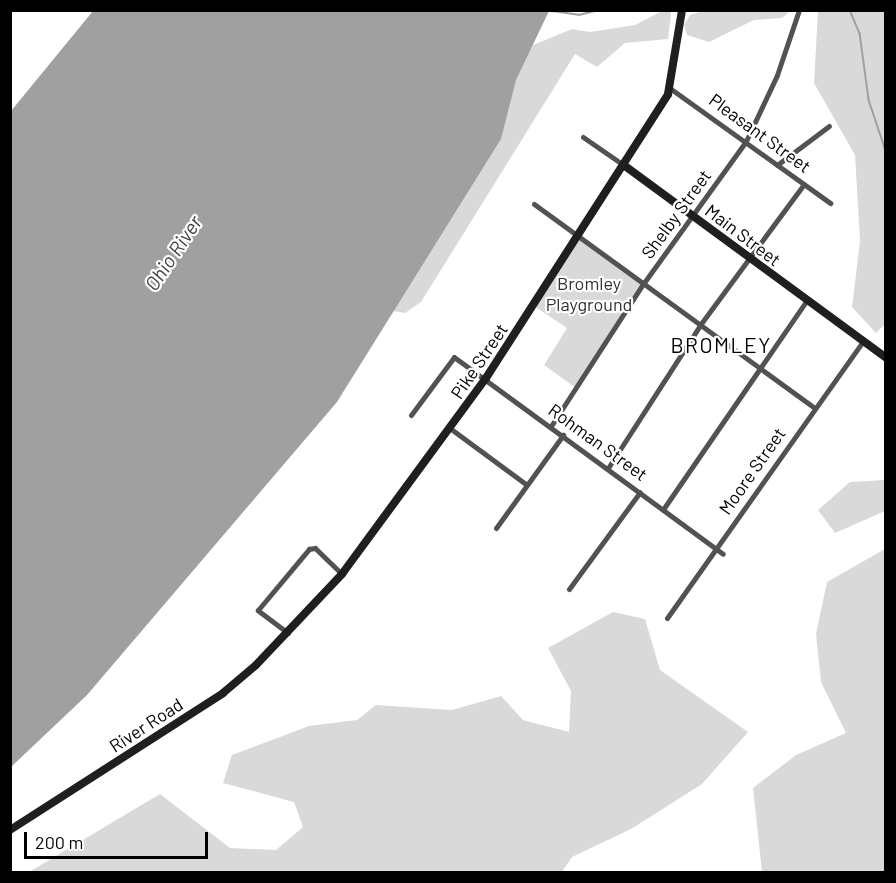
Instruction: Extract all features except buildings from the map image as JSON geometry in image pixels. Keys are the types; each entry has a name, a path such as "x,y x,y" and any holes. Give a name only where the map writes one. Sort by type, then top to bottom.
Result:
{"main road":[{"path":"671,89 682,10"},
{"name":"Pike Street","path":"288,633 342,574 451,429 580,237 671,89"},
{"name":"Main Street","path":"624,166 885,358"},
{"name":"River Road","path":"10,830 223,693 288,633"}],"street":[{"name":"Shelby Street","path":"551,426 644,284 746,141 777,75 799,10"},
{"name":"Pleasant Street","path":"671,89 830,202"},
{"path":"777,165 829,126"},
{"name":"Main Street","path":"583,137 624,166"},
{"path":"608,468 700,325 804,184"},
{"path":"534,204 815,408"},
{"path":"664,508 758,367 807,300"},
{"name":"Moore Street","path":"667,618 863,341"},
{"name":"Rohman Street","path":"411,415 454,357 664,508 723,554"},
{"path":"451,429 527,485"},
{"path":"496,528 563,435"},
{"path":"569,589 640,492"},
{"path":"288,633 258,610 309,549 315,548 342,574"}],"green space":[{"path":"662,11 670,11 671,15 668,39 625,43 597,67 575,54 421,302 405,313 386,310 533,45 572,29 590,32 635,25"},
{"path":"703,11 790,11 782,18 754,20 709,42 687,35 684,25 690,15"},
{"path":"818,11 885,11 886,323 876,333 852,307 860,241 855,155 814,83"},
{"name":"Bromley Playground","path":"580,237 643,284 576,388 544,365 567,328 534,306"},
{"path":"885,480 885,511 835,533 818,510 850,482"},
{"path":"885,549 885,872 762,872 753,788 796,755 846,733 821,682 816,634 827,582"},
{"path":"613,612 645,619 660,670 748,732 702,784 631,829 572,857 562,872 29,872 160,794 230,848 276,850 303,827 294,802 223,783 232,755 309,726 357,720 376,705 452,710 501,696 523,720 569,732 571,691 548,648"}],"water":[{"name":"Ohio River","path":"93,11 549,11 516,80 501,139 337,402 87,695 11,767 11,111"}],"waterway":[{"path":"545,10 579,15 599,10"},
{"path":"850,10 860,33 869,100 886,151"}],"district":[{"name":"BROMLEY","path":"721,345"}]}
